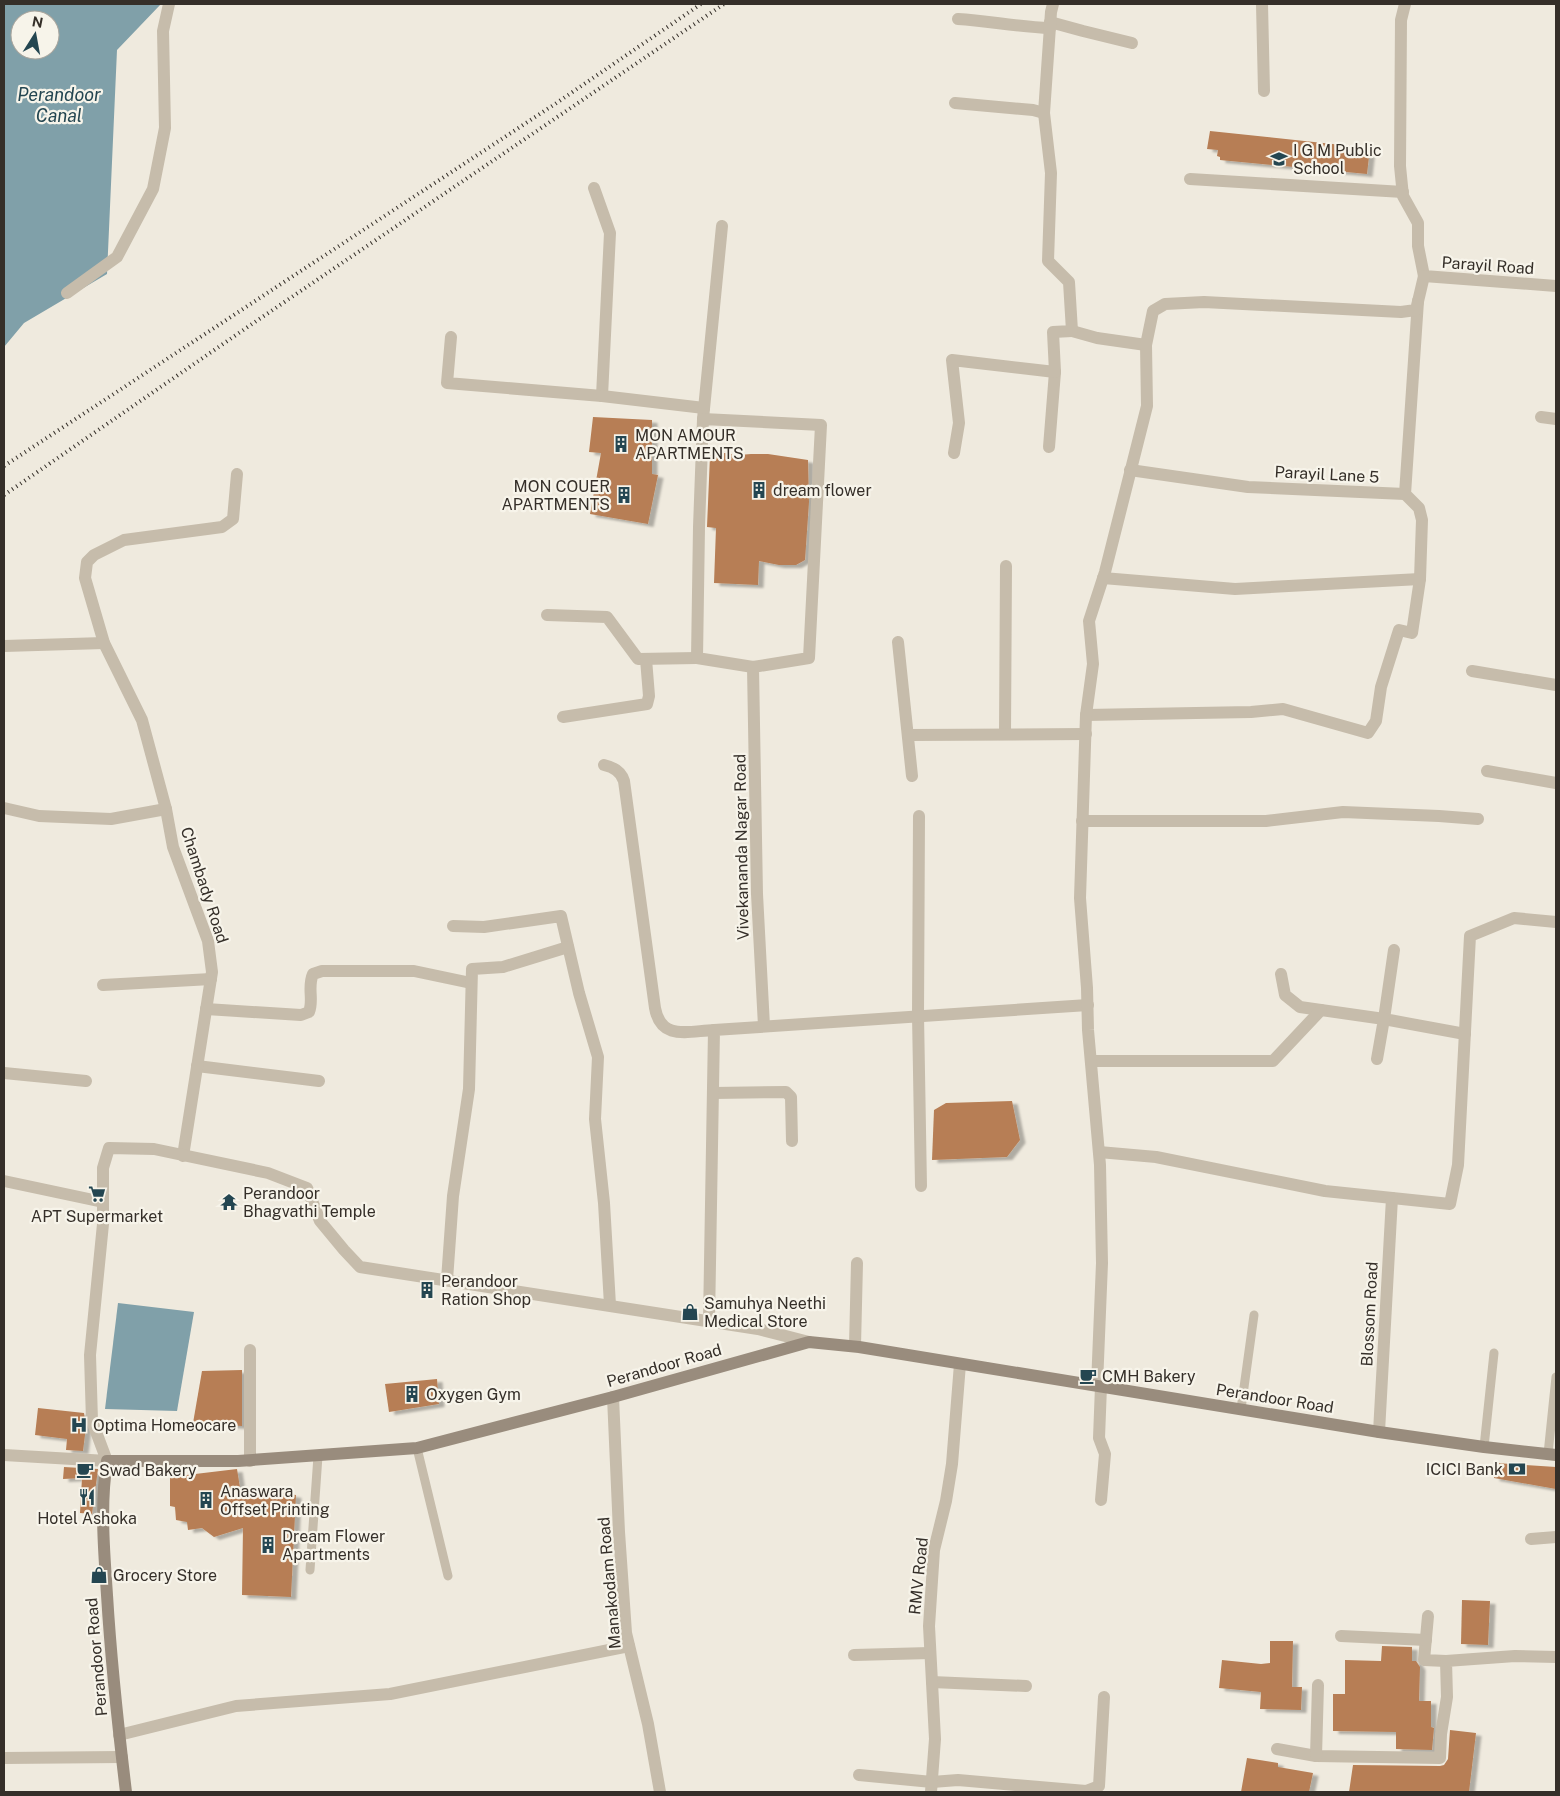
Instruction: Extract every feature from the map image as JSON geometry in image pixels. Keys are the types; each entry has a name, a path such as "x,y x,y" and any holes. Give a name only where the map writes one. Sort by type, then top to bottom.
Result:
{"main road":[{"name":"Perandoor Road","path":"126,1792 110,1648 104,1560 104,1509 107,1461 250,1461 417,1448 613,1397 809,1342 855,1346 1379,1432 1552,1455"}],"street":[{"path":"67,293 117,257 153,189 165,128 163,31 169,4"},
{"path":"1053,4 1044,113 1051,173 1048,261 1069,282 1072,331"},
{"path":"1262,4 1264,91"},
{"name":"Parayil Road","path":"1405,4 1401,20 1400,166 1404,196 1418,223 1418,246 1424,276 1556,286"},
{"path":"958,18 1019,28 1050,25 1132,43"},
{"path":"955,103 1033,110 1044,113"},
{"path":"1190,179 1403,192"},
{"path":"594,188 610,233 602,396"},
{"path":"698,658 699,527 703,414 722,226"},
{"path":"1101,1500 1105,1454 1099,1438 1102,1263 1099,1152 1080,898 1086,714 1093,664 1089,621 1147,406 1146,345 1153,311 1165,304 1204,302 1401,312 1416,310 1424,276"},
{"path":"1086,714 1251,712 1283,709 1368,733 1376,721 1381,687 1399,630 1412,633 1420,579 1419,508 1405,494 1418,301"},
{"path":"1049,447 1055,372 1053,332 1072,331 1097,338 1146,345"},
{"path":"451,337 447,383 602,396 703,414 821,424 809,658 753,667 698,658 638,659 607,617 547,615"},
{"path":"954,453 959,423 952,360 1055,372"},
{"path":"1541,417 1556,419"},
{"name":"Parayil Lane 5","path":"1130,470 1248,487 1405,494"},
{"name":"Chambady Road","path":"183,1156 212,972 208,941 173,847 166,809 142,720 104,643 85,578 87,562 94,555 124,540 222,527 233,519 237,474"},
{"path":"1005,734 1006,566"},
{"path":"1102,578 1235,589 1420,579"},
{"path":"898,642 912,776"},
{"path":"4,646 104,643"},
{"path":"563,717 647,704 649,696 646,659"},
{"name":"Vivekananda Nagar Road","path":"753,667 757,894 764,1026"},
{"path":"1472,671 1556,685"},
{"path":"908,735 1086,734"},
{"path":"604,765 616,770 622,775 624,781 640,910 655,1008 658,1020 662,1026 673,1032 1088,1005"},
{"path":"1487,771 1556,783"},
{"path":"4,808 39,816 111,820 166,809"},
{"path":"1082,821 1266,822 1343,812 1478,819"},
{"path":"919,816 918,1015 921,1186"},
{"path":"453,926 484,927 561,916 579,993 598,1057 595,1119 604,1203 610,1305"},
{"path":"1099,1152 1156,1157 1325,1191 1450,1204 1458,1165 1470,936 1514,918 1556,922"},
{"path":"447,1280 453,1196 469,1089 472,969 503,966 568,947"},
{"path":"1377,1058 1394,950"},
{"path":"206,1009 301,1015 309,1012 312,1006 310,981 313,974 322,971 414,971 471,983"},
{"path":"1281,974 1285,995 1300,1007 1384,1018 1465,1034"},
{"path":"103,984 211,978"},
{"path":"1091,1061 1273,1061 1322,1010"},
{"path":"710,1321 714,1030"},
{"path":"197,1066 319,1081"},
{"path":"4,1073 86,1081"},
{"path":"714,1093 786,1092 791,1097 792,1140"},
{"path":"4,1455 107,1461 92,1422 90,1355 103,1224 103,1168 109,1148 154,1149 268,1173 307,1188 320,1221 360,1267 758,1329 809,1342"},
{"path":"4,1180 103,1202"},
{"name":"Blossom Road","path":"1379,1432 1392,1198"},
{"path":"855,1346 856,1263"},
{"path":"250,1350 250,1461"},
{"name":"RMV Road","path":"931,1787 935,1739 929,1626 934,1550 946,1501 952,1464 960,1364"},
{"name":"Manakodam Road","path":"613,1397 626,1633 648,1724 660,1792"},
{"path":"1531,1539 1556,1537"},
{"path":"1428,1616 1424,1660 1446,1661 1516,1656 1556,1657"},
{"path":"1341,1636 1426,1640"},
{"path":"120,1735 236,1706 390,1694 629,1646"},
{"path":"854,1654 930,1653"},
{"path":"1277,1749 1316,1756 1440,1758 1441,1734 1448,1697 1446,1661"},
{"path":"932,1682 1026,1686"},
{"path":"1316,1756 1318,1684"},
{"path":"858,1775 931,1787 958,1780 1086,1791 1099,1786 1104,1697"},
{"path":"4,1758 122,1758"}],"lane":[{"path":"1241,1409 1254,1315"},
{"path":"1484,1447 1494,1353"},
{"path":"1552,1455 1556,1377"},
{"path":"417,1448 448,1576"},
{"path":"310,1570 318,1456"}],"water":[{"name":"Perandoor Canal","path":"4,4 161,4 117,50 107,274 24,323 4,347"},
{"path":"118,1303 194,1312 177,1411 105,1409"}],"building":[{"path":"1210,131 1370,148 1367,174 1220,160 1220,157 1217,156 1218,150 1207,149"},
{"path":"593,417 652,420 652,474 658,475 648,524 590,514 601,453 589,452"},
{"name":"dream flower","path":"725,453 739,455 768,454 808,460 809,502 805,560 796,565 779,565 759,561 758,585 714,583 716,528 707,527 710,454"},
{"path":"1012,1101 1020,1140 1007,1157 932,1160 934,1110 946,1103"},
{"path":"242,1370 242,1426 193,1423 202,1371"},
{"name":"Oxygen Gym","path":"437,1379 439,1404 389,1412 385,1384"},
{"path":"38,1408 84,1413 86,1427 83,1451 66,1450 67,1439 35,1435"},
{"path":"1496,1463 1556,1467 1556,1489 1494,1478"},
{"path":"64,1467 98,1469 92,1514 80,1513 82,1478 63,1479"},
{"path":"237,1469 241,1494 278,1492 296,1495 291,1597 242,1595 243,1528 214,1537 202,1528 188,1530 187,1522 176,1520 175,1507 170,1506 170,1477"},
{"path":"1462,1600 1490,1601 1488,1645 1461,1644"},
{"path":"1270,1641 1293,1641 1292,1687 1302,1687 1301,1710 1260,1709 1261,1692 1219,1688 1222,1660 1261,1664 1270,1663"},
{"path":"1382,1646 1412,1647 1412,1661 1416,1661 1420,1667 1419,1701 1431,1701 1431,1727 1434,1728 1432,1750 1396,1749 1396,1732 1333,1731 1333,1694 1345,1694 1345,1660 1381,1661"},
{"path":"1450,1730 1476,1733 1469,1792 1349,1792 1353,1765 1444,1765 1448,1759"},
{"path":"1247,1758 1278,1763 1278,1767 1313,1773 1309,1792 1241,1792"}],"railway":[{"path":"4,466 555,104 701,4"},
{"path":"4,495 252,324 724,4"}],"place":[{"name":"I G M Public School","path":"1279,159"},
{"name":"MON AMOUR APARTMENTS","path":"621,444"},
{"name":"dream flower","path":"759,490"},
{"name":"MON COUER APARTMENTS","path":"624,495"},
{"name":"APT Supermarket","path":"97,1194"},
{"name":"Perandoor Bhagvathi Temple","path":"229,1202"},
{"name":"Perandoor Ration Shop","path":"427,1290"},
{"name":"Samuhya Neethi Medical Store","path":"690,1312"},
{"name":"CMH Bakery","path":"1088,1376"},
{"name":"Oxygen Gym","path":"412,1394"},
{"name":"Optima Homeocare","path":"79,1425"},
{"name":"ICICI Bank","path":"1517,1469"},
{"name":"Swad Bakery","path":"85,1470"},
{"name":"Hotel Ashoka","path":"87,1497"},
{"name":"Anaswara Offset Printing","path":"206,1500"},
{"name":"Dream Flower Apartments","path":"268,1545"},
{"name":"Grocery Store","path":"99,1575"}]}
